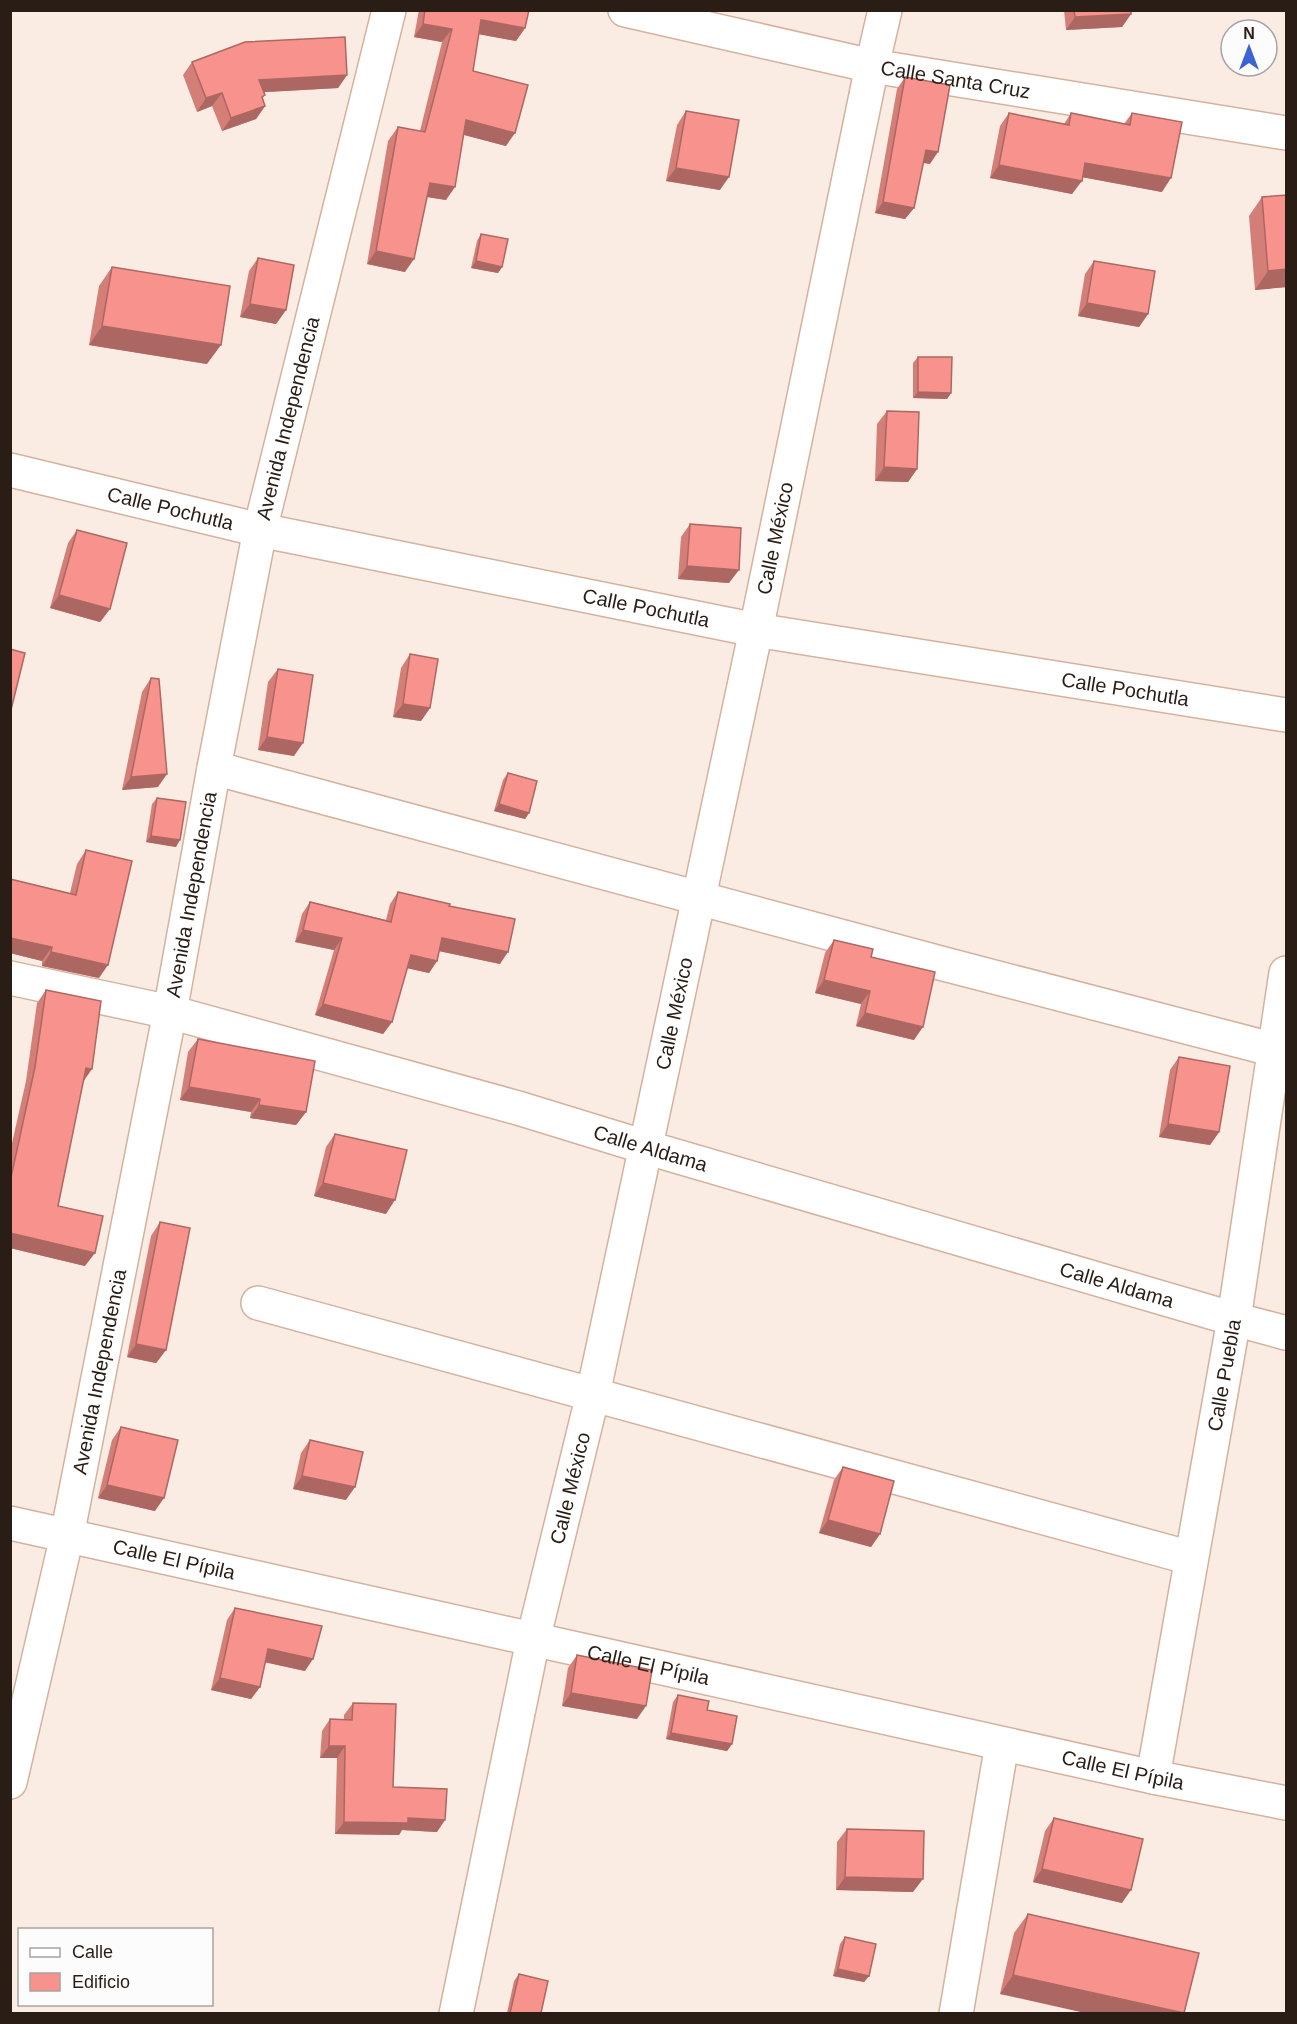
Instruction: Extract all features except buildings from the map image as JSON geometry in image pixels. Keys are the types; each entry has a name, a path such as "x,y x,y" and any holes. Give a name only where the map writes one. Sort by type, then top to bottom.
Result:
{"street":[{"name":"Avenida Independencia","path":"10,1782 67,1536 170,1012 213,768 260,530 388,10"},
{"name":"Calle Santa Cruz","path":"625,10 872,66 1287,133"},
{"name":"Calle México","path":"456,2013 533,1640 593,1394 885,10"},
{"name":"Calle Pochutla","path":"10,470 260,530 756,630 1287,715"},
{"path":"213,768 1275,1050"},
{"name":"Calle Puebla","path":"1153,1777 1234,1319 1287,973"},
{"name":"Calle Aldama","path":"10,978 170,1012 518,1108 1287,1333"},
{"path":"258,1303 1191,1558"},
{"name":"Calle El Pípila","path":"10,1523 1002,1744 1287,1803"},
{"path":"956,2013 1002,1744"}]}
